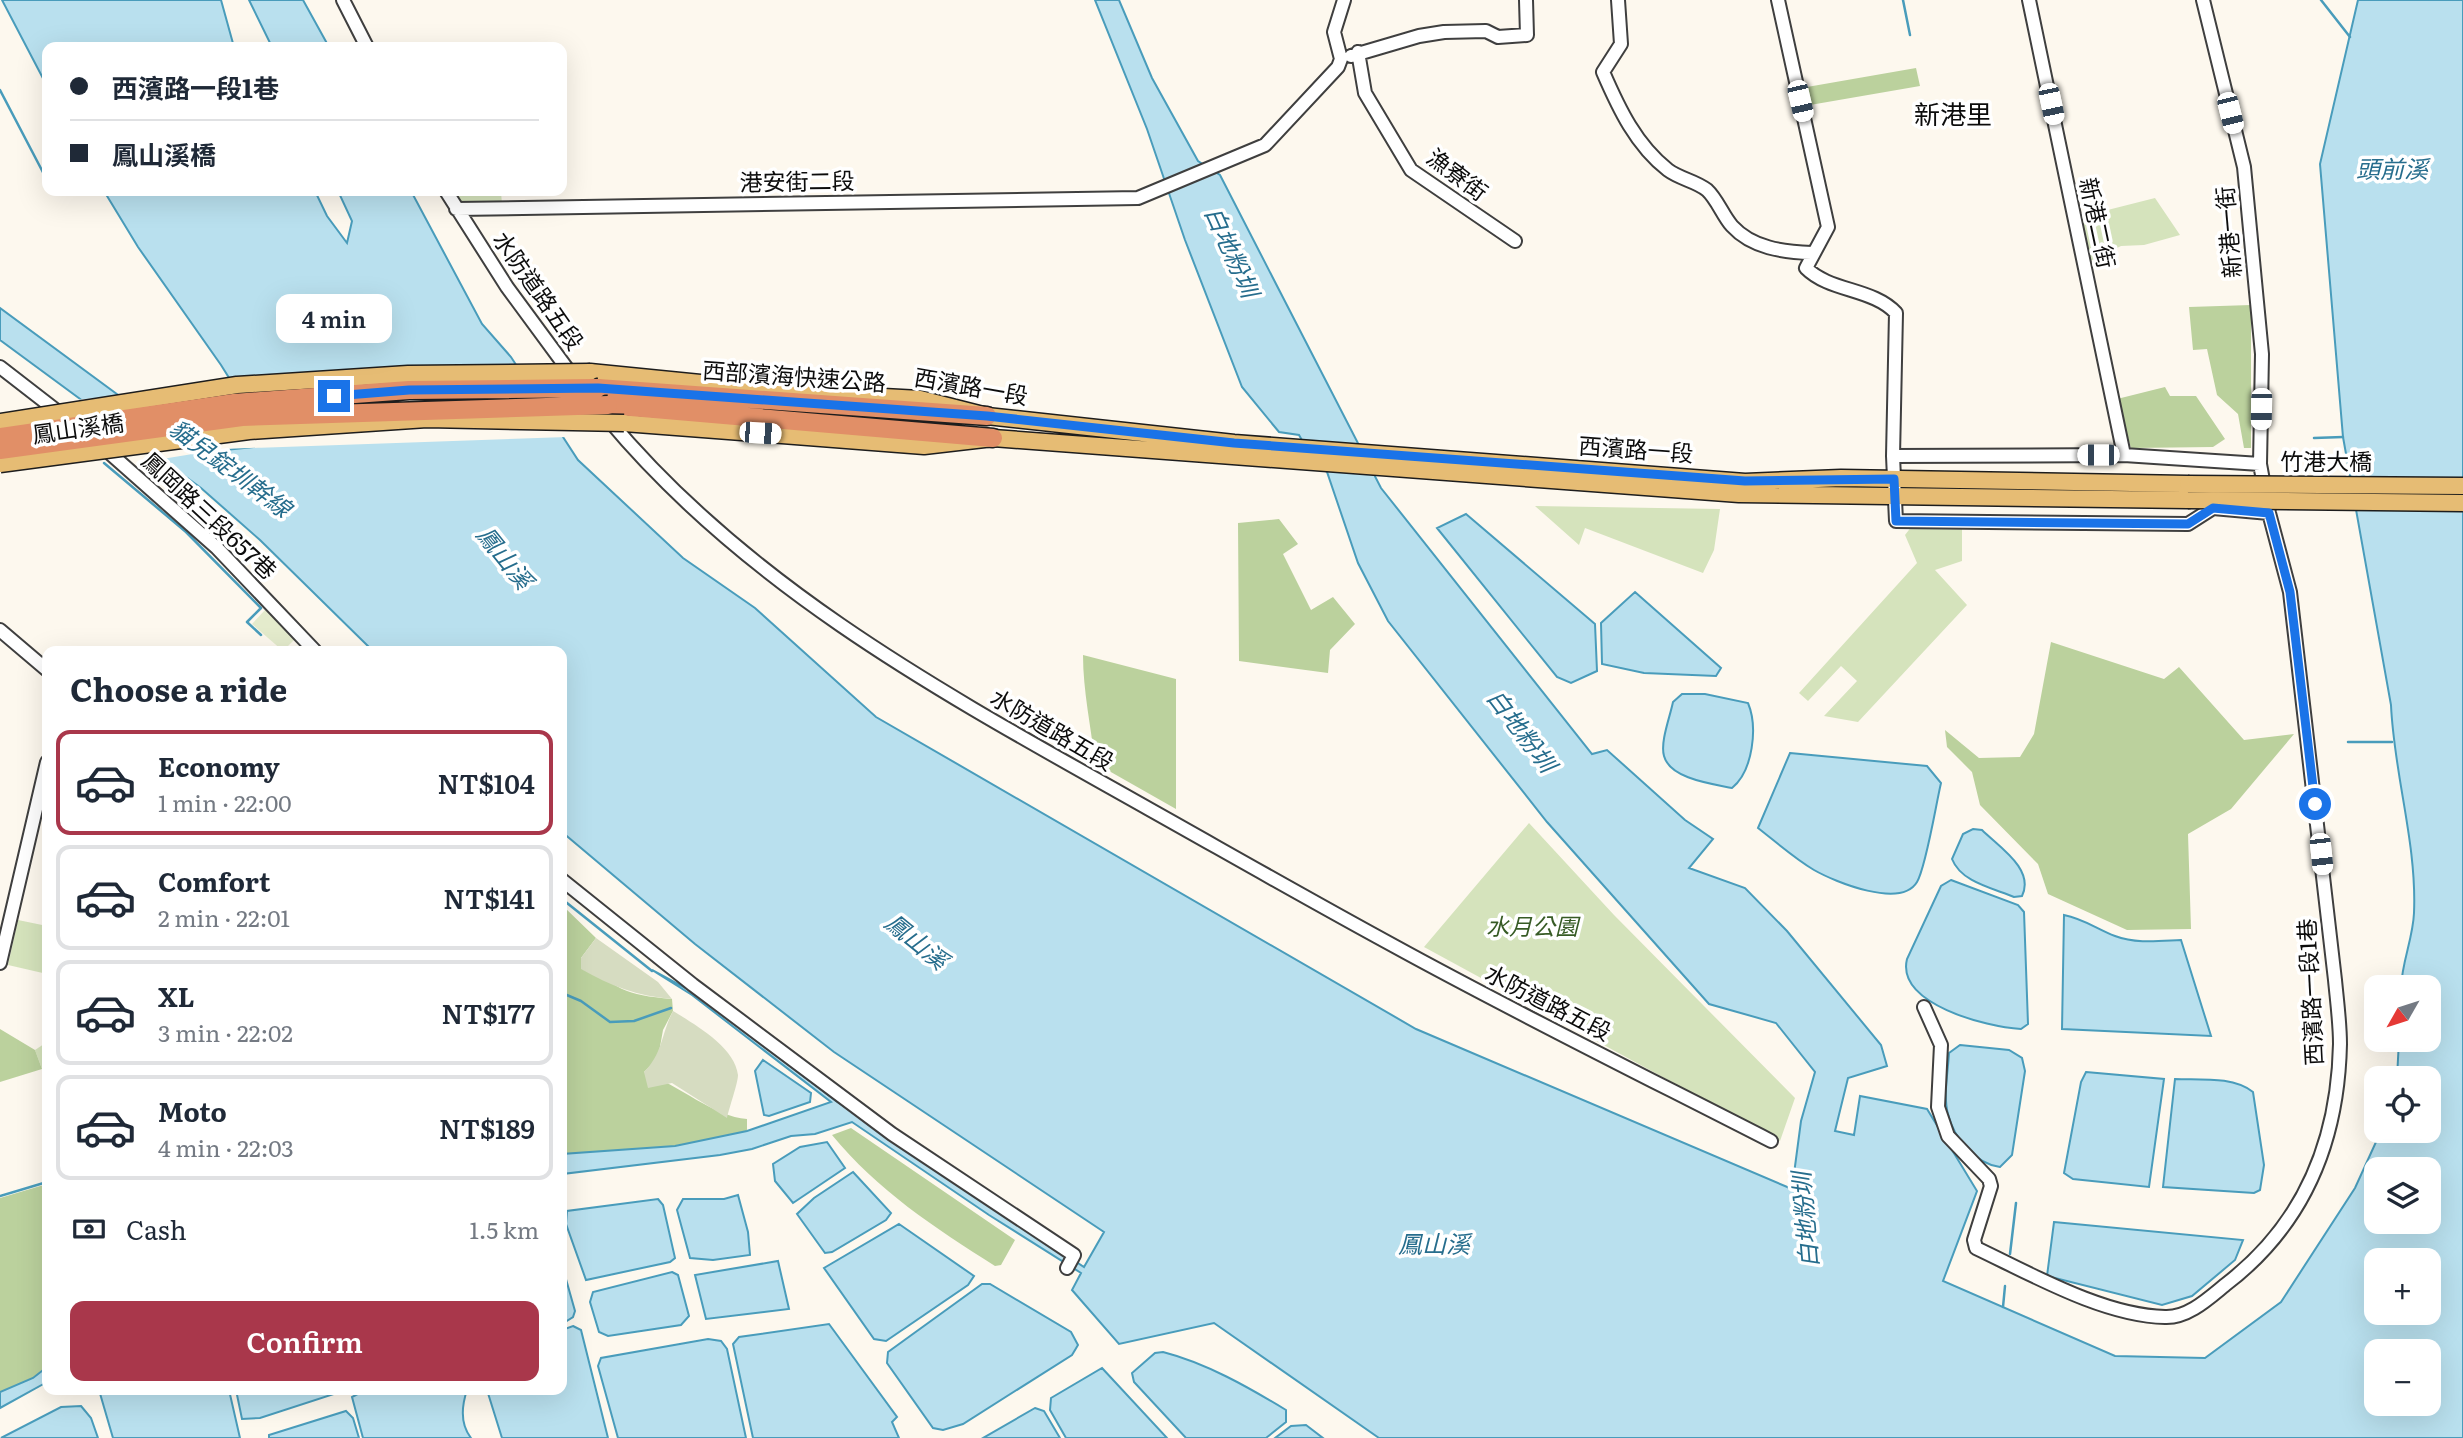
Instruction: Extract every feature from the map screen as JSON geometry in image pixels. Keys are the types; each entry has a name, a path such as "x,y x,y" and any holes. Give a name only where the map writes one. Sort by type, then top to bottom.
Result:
{"highway":[{"name":"西部濱海快速公路","path":"594,380 987,416"},
{"name":"鳳山溪橋","path":"0,437 234,403 594,380"},
{"name":"西部濱海快速公路","path":"608,405 993,438"},
{"name":"鳳山溪橋","path":"0,450 242,417 608,405"}],"main road":[{"name":"鳳山溪橋","path":"0,422 237,385 408,374 594,380"},
{"name":"西濱路一段","path":"987,416 1397,468 1740,494 1894,487"},
{"name":"鳳山溪橋","path":"0,464 249,431 427,419 624,423"},
{"name":"西濱路一段","path":"624,423 924,446 993,438 1303,454 1374,452 1745,481 1894,487 2188,492"},
{"name":"竹港大橋","path":"2188,492 2463,486"},
{"name":"竹港大橋","path":"2188,492 2463,503"}],"street":[{"path":"342,0 364,42"},
{"path":"1344,0 1334,32 1341,59 1358,52 1444,32 1486,31 1497,37 1527,35 1526,0"},
{"path":"1618,0 1621,44 1602,72 1621,113 1651,155 1671,172 1707,190 1732,226 1749,239 1788,252 1812,253"},
{"path":"1778,0 1828,227 1805,268 1813,276 1888,304 1896,313 1893,456 1896,521 2188,524 2213,508 2269,513"},
{"name":"新港二街","path":"2029,0 2124,455"},
{"name":"新港一街","path":"2203,0 2244,167 2262,354 2260,464"},
{"name":"漁寮街","path":"1358,52 1365,93 1411,170 1515,241"},
{"name":"港安街二段","path":"456,209 1139,198 1265,145 1338,67 1341,59"},
{"name":"水防道路五段","path":"449,196 557,356 645,463 712,527 764,571 907,671 1100,781 1405,952 1771,1141"},
{"name":"鳳岡路三段657巷","path":"0,367 115,456 173,508 217,548 310,646"},
{"path":"1893,456 2124,455 2260,464"},
{"name":"西濱路一段1巷","path":"1924,1007 1941,1045 1938,1107 1948,1136 1989,1179 1991,1186 1974,1240 1976,1248 2044,1281 2114,1308 2167,1318 2196,1308 2240,1274 2279,1236 2325,1146 2335,1100 2340,1043 2290,592 2269,513 2260,464"},
{"path":"0,630 42,666"},
{"path":"0,963 42,783"},
{"path":"567,884 693,985 892,1134 1074,1255 1067,1268"}],"green space":[{"path":"1916,68 1920,86 1810,105 1807,87"},
{"path":"453,196 501,196 502,205 481,207 466,219"},
{"path":"2155,198 2180,235 2144,245 2121,246 2088,262 2080,217"},
{"path":"2251,305 2251,448 2244,448 2238,414 2217,395 2207,349 2193,350 2189,307"},
{"path":"2165,387 2170,396 2196,396 2225,439 2213,447 2131,448 2117,399"},
{"path":"1535,506 1720,509 1714,550 1703,573 1585,528 1579,545"},
{"path":"1279,519 1298,544 1283,554 1311,610 1333,597 1355,624 1330,650 1328,673 1239,661 1238,523"},
{"path":"1912,526 1962,528 1962,561 1935,570 1967,605 1858,722 1824,716 1857,681 1841,666 1808,701 1799,693 1917,563 1905,535"},
{"path":"265,610 295,639 288,646 277,646 252,624"},
{"path":"2051,642 2164,679 2179,667 2244,740 2294,734 2231,809 2188,834 2191,929 2127,930 2048,894 2038,864 1980,805 1972,772 1947,747 1945,730 1979,758 2020,757 2034,734"},
{"path":"1083,655 1176,679 1176,809 1095,763"},
{"name":"水月公園","path":"1529,823 1614,915 1795,1098 1780,1141 1424,947"},
{"path":"567,910 596,938 581,958 622,989 672,999 673,1011 663,1030 658,1058 644,1072 722,1113 747,1119 747,1131 675,1146 567,1154"},
{"path":"18,920 42,925 42,973 8,965"},
{"path":"596,938 658,982 672,999 625,989 581,969 581,958"},
{"path":"673,1011 712,1037 730,1055 738,1079 727,1118 672,1083 648,1088 644,1072 658,1050"},
{"path":"0,1029 35,1050 42,1069 0,1082"},
{"path":"42,1045 42,1069 35,1050"},
{"path":"851,1128 1015,1240 1001,1265 995,1266 929,1222 868,1173 832,1135"},
{"path":"42,1185 42,1371 33,1378 0,1392 0,1198"}],"water":[{"path":"2,0 221,0 233,42 42,42 42,76"},
{"path":"249,0 303,0 326,42 270,42"},
{"name":"鳳山溪","path":"1095,0 1119,0 1152,78 1198,161 1220,175 1381,488 1592,754 1607,750 1685,820 1713,839 1689,868 1745,888 1787,931 1881,1045 1887,1066 1848,1078 1835,1131 1854,1135 1860,1096 1927,1109 1977,1191 1943,1281 2115,1356 2205,1358 2281,1302 2355,1188 2364,1168 2364,1234 2441,1234 2441,1157 2369,1157 2376,1143 2441,1143 2441,1066 2398,1066 2398,1052 2441,1052 2441,975 2402,975 2414,913 2412,861 2391,705 2343,437 2320,164 2358,0 2463,0 2463,1438 1379,1438 1214,1323 1119,1344 1072,1290 1081,1273 989,1215 852,1122 815,1134 791,1136 752,1149 720,1155 567,1173 567,1154 675,1146 747,1131 831,1102 692,995 652,970 693,992 836,1101 1084,1267 1104,1232 834,1052 695,944 567,836 567,646 368,646 260,540 201,488 0,340 0,308 197,453 271,445 221,365 138,247 107,196 317,196 327,216 347,243 352,221 340,196 414,196 482,324 511,357 578,460 683,558 755,608 876,717 1416,1029 1792,1189 1801,1121 1815,1072 1776,1023 1709,1004 1547,822 1388,621 1358,563 1327,472 1316,465 1299,435 1279,432 1242,387 1185,240 1147,129"},
{"path":"1466,514 1595,624 1597,671 1571,683 1557,677 1437,528"},
{"path":"1635,592 1721,668 1716,676 1644,673 1602,664 1601,623"},
{"path":"1682,694 1705,694 1748,703 1753,724 1752,748 1745,771 1732,788 1693,779 1668,764 1663,750 1664,737 1673,702"},
{"path":"1790,753 1927,766 1941,783 1924,863 1917,882 1909,890 1897,893 1867,891 1837,881 1792,855 1758,828"},
{"path":"1973,829 1982,830 2006,851 2020,868 2025,886 2022,896 2014,897 1978,883 1956,867 1952,859 1963,834"},
{"path":"1951,880 2018,905 2024,912 2028,1024 2021,1029 1987,1024 1947,1010 1915,989 1907,975 1907,959 1941,886"},
{"path":"2064,915 2123,939 2181,940 2211,1036 2062,1029"},
{"path":"1960,1045 2009,1050 2022,1058 2025,1071 2012,1155 2000,1167 1983,1161 1967,1149 1955,1132 1948,1114 1946,1084 1949,1053"},
{"path":"763,1060 811,1093 810,1102 769,1116 764,1115 755,1071"},
{"path":"2086,1072 2164,1079 2149,1187 2073,1179 2064,1173 2081,1082"},
{"path":"2175,1079 2226,1081 2253,1092 2264,1165 2260,1190 2254,1193 2163,1187"},
{"path":"827,1142 845,1168 793,1203 775,1181 773,1164 800,1147"},
{"path":"853,1172 891,1213 886,1220 832,1252 825,1253 797,1214 814,1198"},
{"path":"738,1195 748,1232 750,1255 713,1260 690,1258 677,1210 683,1199 724,1199"},
{"path":"658,1199 663,1205 675,1258 670,1262 586,1280 567,1227 567,1211"},
{"path":"2054,1222 2243,1240 2235,1260 2192,1296 2162,1305 2047,1276"},
{"path":"899,1224 974,1276 968,1285 886,1341 874,1339 824,1268"},
{"path":"778,1261 789,1309 706,1319 695,1275"},
{"path":"672,1272 678,1275 689,1316 681,1325 608,1336 599,1332 590,1302 593,1292"},
{"path":"567,1283 575,1311 573,1317 567,1321"},
{"path":"982,1284 990,1284 1071,1332 1078,1345 1072,1355 963,1424 943,1430 933,1428 887,1363 888,1352"},
{"path":"829,1324 897,1417 892,1422 899,1438 753,1438 733,1344 739,1337"},
{"path":"573,1326 581,1330 608,1438 502,1438 489,1395 567,1395 567,1328"},
{"path":"708,1339 721,1341 727,1349 746,1438 618,1438 598,1366 601,1358"},
{"path":"1163,1352 1211,1369 1257,1393 1286,1410 1286,1422 1266,1438 1186,1438 1134,1382 1132,1373 1155,1353"},
{"path":"1102,1368 1167,1438 1066,1438 1050,1410 1051,1398"},
{"path":"42,1371 42,1385 0,1408 0,1392 33,1378"},
{"path":"100,1395 230,1395 240,1438 113,1438"},
{"path":"237,1395 331,1395 260,1418 242,1419"},
{"path":"466,1395 463,1414 467,1433 471,1438 363,1438 352,1397"},
{"path":"81,1406 91,1418 98,1438 1,1438 61,1407"},
{"path":"1035,1408 1044,1411 1060,1438 983,1438"},
{"path":"346,1411 353,1418 359,1438 269,1438 269,1435"},
{"path":"1306,1425 1323,1438 1275,1438 1291,1426"}],"pier":[{"path":"521,367 567,437 223,449 156,460 75,400 124,395 198,449 266,442 228,383"}],"waterway":[{"name":"白地粉圳","path":"1903,0 1910,35"},
{"path":"2321,0 2350,37"},
{"path":"0,90 42,170"},
{"path":"2314,438 2343,437"},
{"path":"104,463 186,532 261,608 247,622 261,635"},
{"path":"2348,742 2392,742"},
{"path":"567,903 652,971"},
{"path":"567,995 581,1001 610,1022 634,1021 671,1008"},
{"path":"0,1196 42,1183"},
{"path":"2010,1254 2016,1203"},
{"path":"2003,1307 2005,1286"}],"district":[{"name":"新港里","path":"1953,115"}],"route":[{"path":"334,396 409,390 598,388 987,416 1234,443 1745,481 1894,479 1896,521 2188,524 2213,508 2269,513 2290,592 2315,804"}],"water label":[{"name":"頭前溪","path":"2392,170"},
{"name":"貓兒錠圳幹線","path":"230,469"}]}
